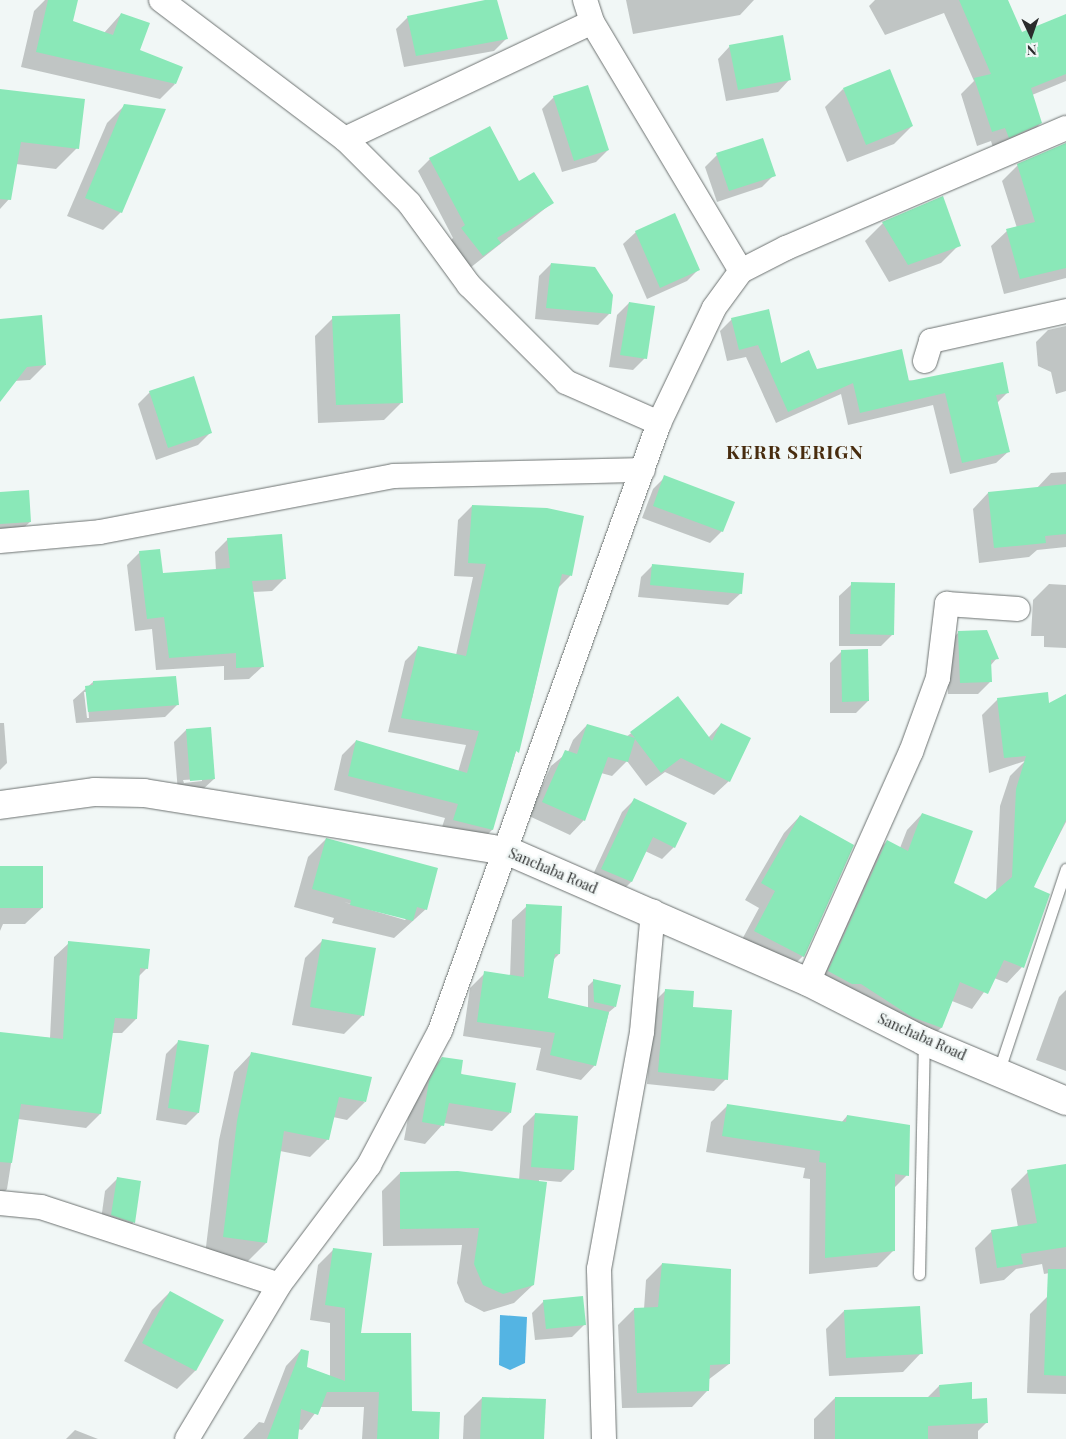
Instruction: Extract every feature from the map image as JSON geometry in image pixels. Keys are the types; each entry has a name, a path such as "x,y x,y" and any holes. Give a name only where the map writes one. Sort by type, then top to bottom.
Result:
{"street":[{"path":"161,0 344,139 409,203 469,285 566,382 659,423"},
{"path":"344,139 588,11 741,271"},
{"path":"187,1439 279,1284 369,1164 440,1031 508,851 659,423 714,308 741,271 952,175 1066,128"},
{"path":"925,361 930,341 1066,311"},
{"path":"0,541 100,532 394,476 643,470"},
{"path":"808,982 911,752 938,678 947,604 1018,609"},
{"name":"Sanchaba Road","path":"0,805 95,792 144,793 508,851 653,912 808,982 924,1041 999,1070 1066,1101"},
{"path":"604,1439 599,1269 642,1032 653,912"},
{"path":"0,1203 41,1207 279,1284"}],"lane":[{"path":"999,1070 1066,869"},
{"path":"919,1274 924,1041"}],"water":[{"path":"500,1315 527,1317 525,1363 510,1370 499,1365"}],"building":[{"path":"48,0 78,0 73,21 113,35 121,13 150,23 140,50 183,67 176,84 36,52"},
{"path":"485,0 497,0 508,39 416,56 407,16"},
{"path":"959,0 1008,0 1022,32 1066,14 1066,74 1031,88 1042,123 1009,138 1005,128 992,132 974,78 991,74"},
{"path":"783,35 791,80 738,90 729,45"},
{"path":"890,69 913,126 866,145 843,88"},
{"path":"588,85 609,150 574,161 553,96"},
{"path":"0,89 85,99 79,149 21,142 11,200 0,199"},
{"path":"124,104 166,109 122,213 85,198"},
{"path":"490,126 519,181 534,172 554,203 497,238 501,243 483,256 461,228 465,225 429,158"},
{"path":"763,138 776,176 729,191 716,153"},
{"path":"1066,143 1066,268 1020,279 1006,229 1035,222 1017,164"},
{"path":"943,196 961,246 908,265 882,222"},
{"path":"675,213 700,270 660,288 635,231"},
{"path":"551,263 595,267 613,295 611,314 546,308"},
{"path":"629,302 655,306 647,359 620,355"},
{"path":"769,309 781,363 809,350 817,369 902,349 909,381 1003,362 1009,393 996,395 1010,452 962,463 945,393 860,413 853,383 788,412 758,345 739,350 731,318"},
{"path":"400,314 403,403 336,405 332,316"},
{"path":"42,315 46,365 27,367 0,402 0,319"},
{"path":"194,376 212,433 168,448 149,391"},
{"path":"664,475 735,502 723,532 653,506"},
{"path":"1066,484 1066,534 1045,536 1046,543 994,548 988,492"},
{"path":"29,490 31,522 0,524 0,492"},
{"path":"472,505 547,508 584,516 572,576 562,574 519,753 516,751 493,830 453,820 458,804 348,776 356,740 467,773 479,731 401,718 418,646 466,656 486,564 468,563"},
{"path":"282,534 286,579 252,581 264,667 236,668 236,653 169,658 164,617 147,619 139,551 160,549 163,573 230,568 227,538"},
{"path":"652,564 744,573 742,594 650,585"},
{"path":"851,582 895,583 894,635 850,634"},
{"path":"987,630 999,659 991,660 992,682 960,683 958,631"},
{"path":"868,649 869,701 842,702 841,650"},
{"path":"176,676 179,705 88,712 85,686 93,685 93,681"},
{"path":"1048,692 1049,703 1066,694 1066,820 1034,887 1050,894 1024,968 1004,960 988,994 960,982 942,1028 912,1017 861,984 852,984 828,971 887,840 908,851 922,813 973,831 954,883 986,899 1012,877 1016,789 1026,756 1004,758 997,698"},
{"path":"678,696 712,741 721,723 751,738 730,782 681,758 661,773 635,739 628,762 608,757 585,821 542,802 565,750 577,754 587,724 635,738 630,732"},
{"path":"211,727 215,779 190,781 186,729"},
{"path":"634,798 687,823 675,848 653,837 632,882 601,869"},
{"path":"800,815 854,845 804,957 754,931 775,891 761,883"},
{"path":"326,838 438,868 427,910 417,907 413,921 350,905 351,900 312,889"},
{"path":"0,866 43,866 43,908 0,908"},
{"path":"526,904 562,906 560,954 555,954 548,998 609,1012 596,1066 550,1055 555,1033 477,1022 484,971 524,977"},
{"path":"322,939 376,948 364,1016 310,1007"},
{"path":"68,941 150,949 148,969 140,968 137,1019 115,1018 101,1114 21,1104 12,1163 0,1162 0,1032 63,1039"},
{"path":"593,979 621,985 616,1007 594,1002"},
{"path":"665,989 694,991 693,1007 732,1010 728,1080 658,1072"},
{"path":"178,1040 209,1045 199,1113 168,1108"},
{"path":"251,1052 372,1077 366,1102 339,1097 329,1140 284,1131 267,1243 223,1237 237,1121"},
{"path":"442,1057 463,1060 461,1074 516,1083 511,1113 449,1103 444,1126 422,1122 429,1081"},
{"path":"727,1104 846,1122 847,1115 910,1125 909,1176 895,1174 895,1251 825,1258 826,1163 819,1162 820,1151 722,1136"},
{"path":"535,1113 578,1116 574,1170 531,1167"},
{"path":"1066,1164 1066,1247 1021,1254 1023,1264 997,1268 991,1230 1037,1223 1027,1170"},
{"path":"458,1171 547,1182 534,1285 503,1294 483,1285 474,1264 479,1228 400,1229 400,1172"},
{"path":"117,1177 141,1181 135,1223 111,1215"},
{"path":"333,1248 372,1253 361,1333 411,1333 412,1411 440,1412 439,1439 377,1439 379,1392 327,1392 318,1415 301,1409 298,1439 267,1439 301,1349 309,1351 307,1367 345,1381 345,1308 325,1305"},
{"path":"662,1263 731,1269 730,1364 710,1365 709,1391 637,1393 634,1308 658,1307"},
{"path":"1048,1269 1066,1269 1066,1376 1044,1375"},
{"path":"170,1291 224,1320 196,1371 142,1343"},
{"path":"583,1296 586,1325 546,1329 543,1300"},
{"path":"920,1306 923,1354 846,1358 844,1310"},
{"path":"972,1382 972,1399 987,1398 988,1423 928,1426 928,1439 835,1439 835,1397 940,1397 939,1385"},
{"path":"482,1397 546,1399 544,1439 480,1439"}],"district":[{"name":"KERR SERIGN","path":"795,452"}]}
